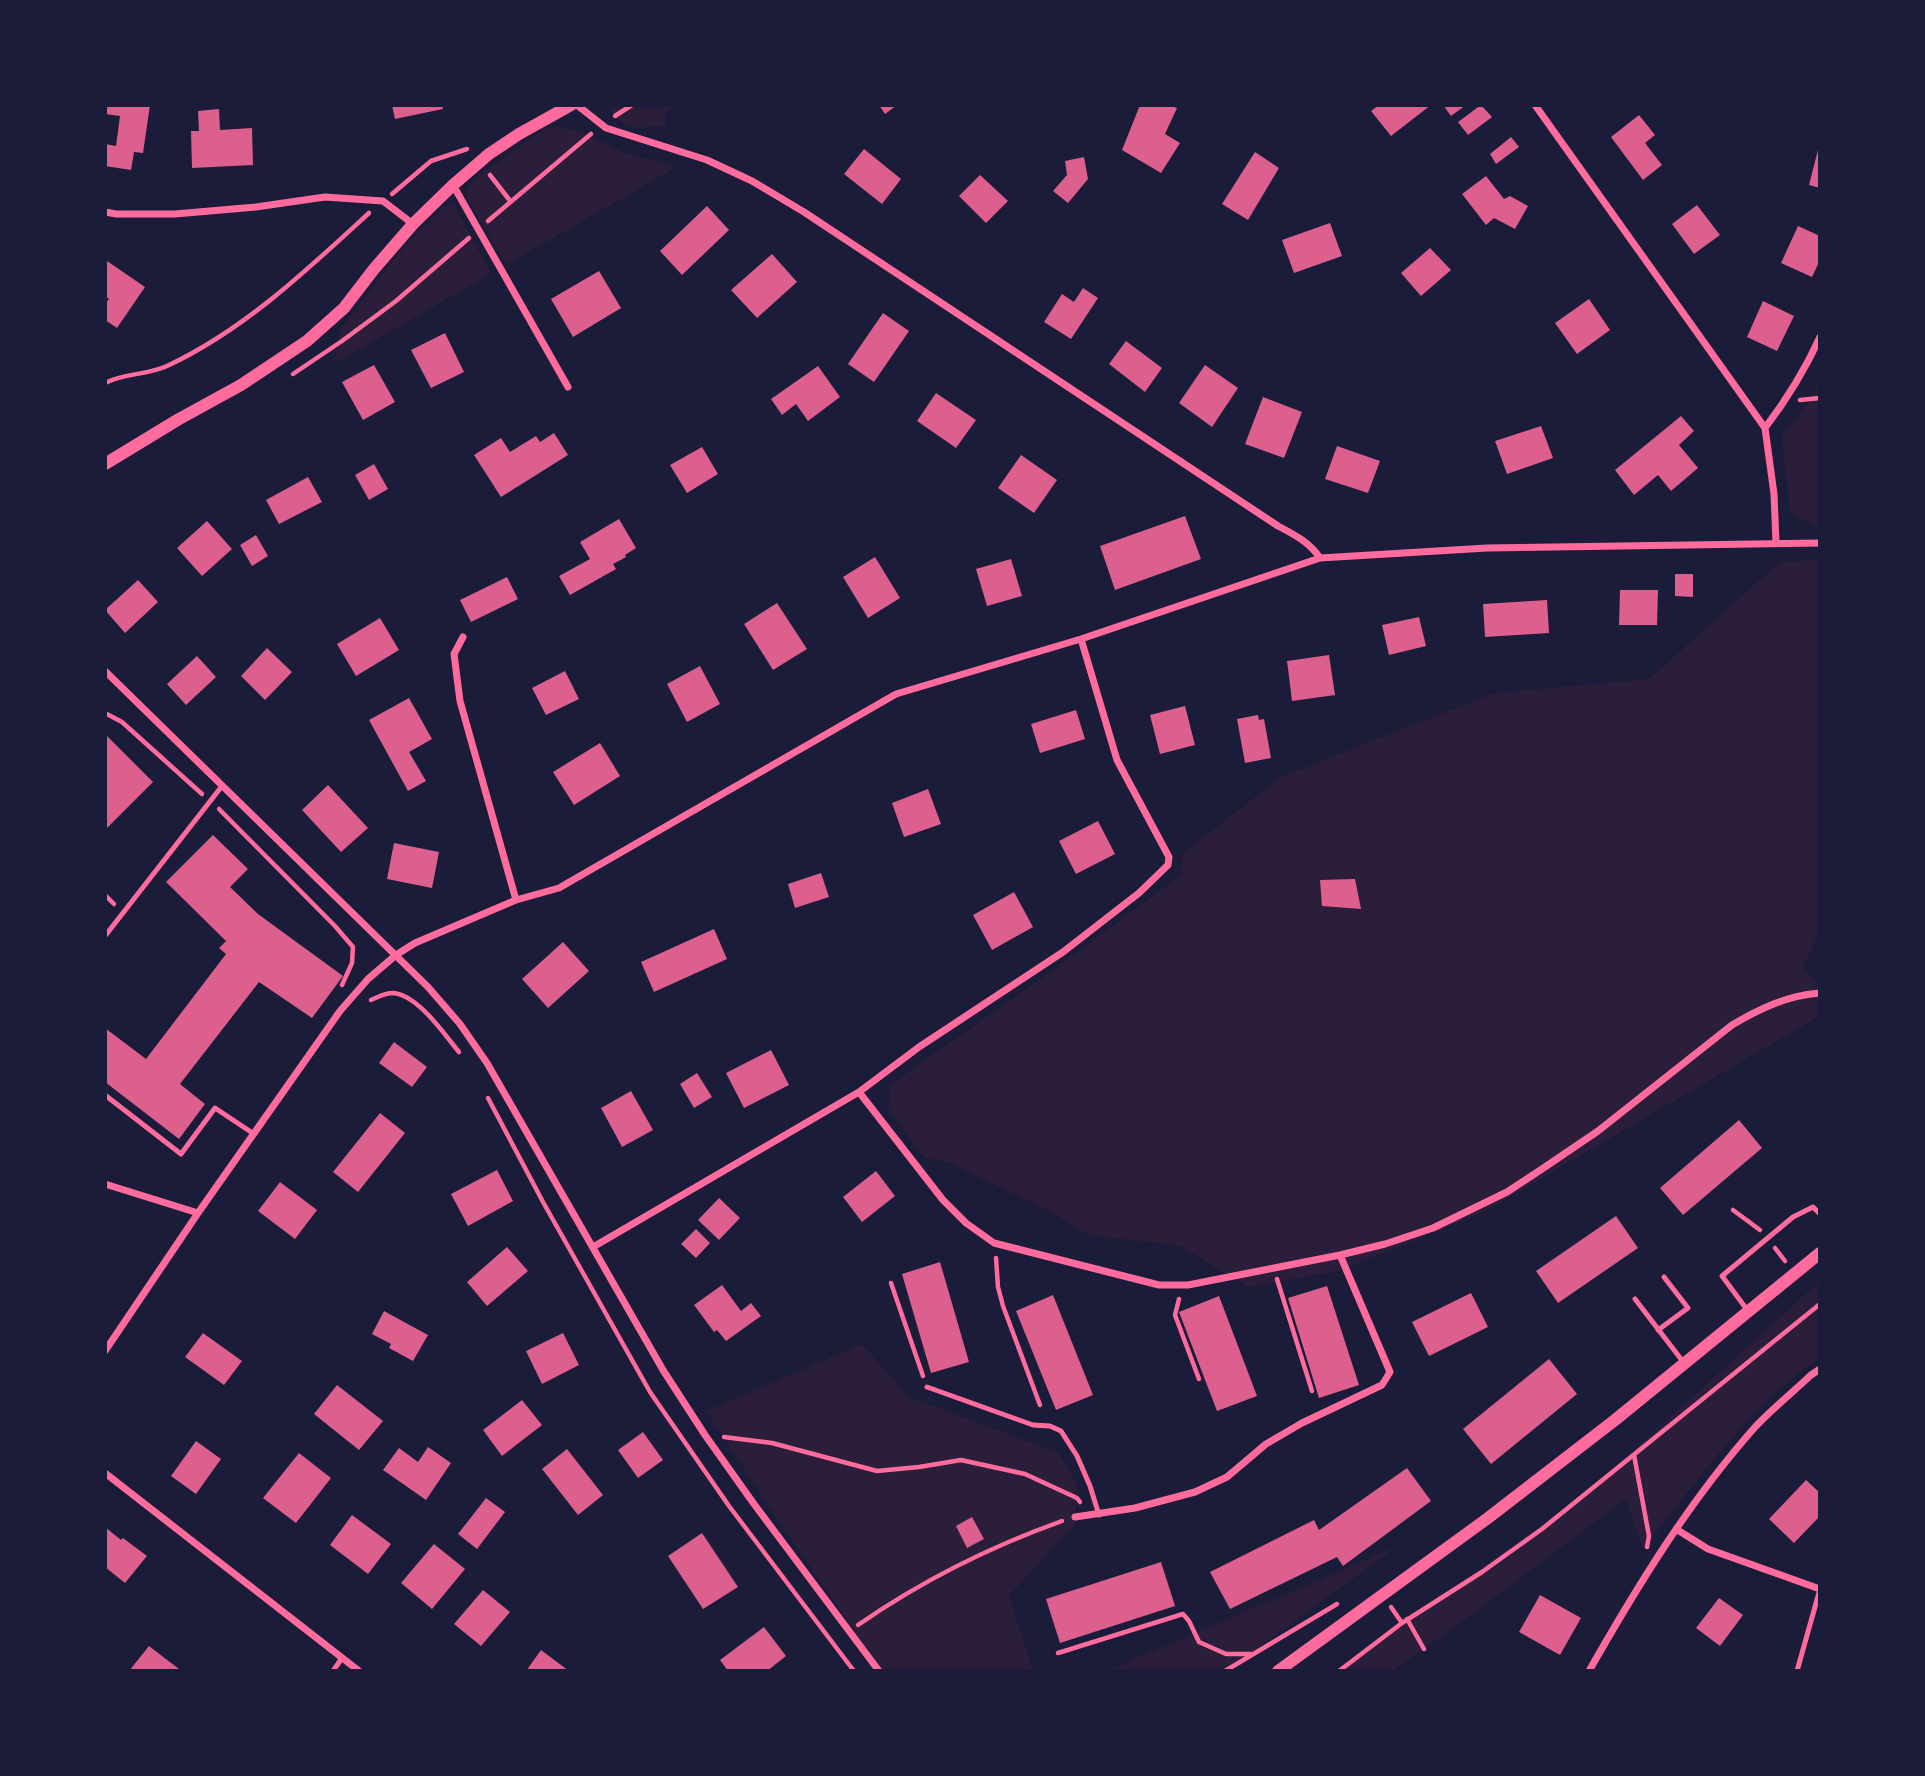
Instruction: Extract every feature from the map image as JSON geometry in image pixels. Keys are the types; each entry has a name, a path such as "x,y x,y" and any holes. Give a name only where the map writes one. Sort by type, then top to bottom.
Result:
{"street":[{"path":"105,464 241,385 307,341 344,308 413,224 479,162 519,134 571,105"},
{"path":"577,105 606,128 707,160 752,181 804,212 1267,519 1302,539 1312,546 1320,558"},
{"path":"1535,105 1765,428 1774,494 1776,543"},
{"path":"453,186 568,387"},
{"path":"105,212 175,214 256,207 325,197 383,201 413,224"},
{"path":"1765,428 1785,401 1820,337"},
{"path":"105,1351 198,1213 340,1012 368,979 396,955 415,943 516,900 559,888 896,694 1081,639 1320,558 1487,548 1820,543"},
{"path":"463,637 454,654 460,701 516,900"},
{"path":"593,1247 859,1092 919,1047 1063,952 1139,893 1168,865 1169,857 1117,760 1081,639"},
{"path":"105,671 396,955 460,1024 487,1063 663,1370 705,1435 879,1671"},
{"path":"859,1092 943,1200 966,1223 994,1243 1159,1284 1182,1284 1340,1255 1433,1228 1507,1192 1598,1131 1732,1025 1756,1011 1784,1000 1820,993"},
{"path":"105,1184 198,1213"},
{"path":"1278,1671 1488,1518 1615,1420 1820,1253"},
{"path":"1075,1517 1135,1508 1195,1492 1227,1477 1266,1444 1302,1423 1382,1385 1390,1372 1340,1255"},
{"path":"1589,1671 1627,1604 1676,1529 1757,1426 1820,1368"},
{"path":"105,1473 359,1671"},
{"path":"1676,1529 1708,1549 1820,1589"}],"lane":[{"path":"105,936 222,786"},
{"path":"105,1096 181,1154 215,1108 254,1134"},
{"path":"1748,1311 1722,1276 1793,1217 1813,1207 1820,1214"},
{"path":"1658,1330 1688,1308 1664,1277"},
{"path":"1635,1299 1684,1363"},
{"path":"927,1387 1033,1425 1050,1426 1061,1431 1077,1456 1090,1486 1095,1515"},
{"path":"1797,1671 1820,1589"},
{"path":"333,1671 342,1658"}],"path":[{"path":"292,374 396,301 602,125 632,105"},
{"path":"105,383 163,368 213,341 276,297 431,161 469,148 511,202"},
{"path":"105,713 122,722 210,801 353,947 352,963 335,996"},
{"path":"365,1005 372,999 391,993 411,999 467,1061"},
{"path":"487,1097 650,1392 729,1506 854,1671"},
{"path":"994,1243 998,1287 1003,1306 1040,1405"},
{"path":"1273,1268 1312,1391"},
{"path":"891,1283 927,1387"},
{"path":"1182,1284 1175,1315 1199,1379"},
{"path":"1339,1671 1407,1619 1482,1572 1532,1536 1820,1304"},
{"path":"705,1435 772,1443 877,1471 961,1460 1025,1474 1077,1498 1095,1515"},
{"path":"1634,1455 1648,1535 1646,1546"},
{"path":"849,1631 912,1590 1014,1540 1075,1517"},
{"path":"1058,1653 1183,1614 1199,1642 1226,1654 1252,1654"},
{"path":"1407,1619 1424,1649"}],"shaded area":[{"path":"613,105 679,105 665,113 665,126 635,128 618,119 612,112"},
{"path":"558,127 581,132 627,154 677,167 506,265 466,197 467,188 479,175 546,128"},
{"path":"454,204 491,274 335,363 339,331 403,248 445,206"},
{"path":"1820,379 1820,528 1790,513 1782,436 1806,407"},
{"path":"1820,559 1820,930 1803,968 1820,987 1820,1016 1482,1213 1339,1271 1248,1287 1180,1246 1089,1235 1043,1208 947,1162 924,1158 888,1109 891,1084 1038,981 1181,875 1182,854 1281,777 1494,693 1649,679 1780,562"},
{"path":"1820,1281 1820,1358 1770,1399 1747,1422 1643,1549 1626,1499 1461,1623 1392,1671 1334,1671 1551,1519 1610,1472"},
{"path":"862,1344 909,1397 1059,1453 1078,1486 1074,1525 1009,1596 1033,1671 882,1671 706,1411"},
{"path":"1398,1546 1226,1671 1106,1671"}],"building":[{"path":"105,105 150,105 143,153 134,152 131,170 105,166 105,144 116,146 120,116 105,114"},
{"path":"392,105 442,105 443,109 395,119"},
{"path":"879,105 897,105 885,114"},
{"path":"1140,105 1169,105 1177,108 1165,134 1180,143 1161,173 1122,150"},
{"path":"1379,105 1431,105 1391,136 1371,111"},
{"path":"1443,105 1466,105 1451,116"},
{"path":"1481,105 1492,117 1468,135 1458,122"},
{"path":"219,109 220,130 252,128 253,165 192,168 191,131 199,131 198,111"},
{"path":"1639,115 1655,135 1645,143 1662,165 1643,180 1611,137"},
{"path":"1511,137 1519,147 1496,164 1490,154"},
{"path":"1820,147 1820,188 1809,185"},
{"path":"864,149 901,179 882,204 844,174"},
{"path":"1255,152 1279,168 1248,220 1222,204"},
{"path":"1084,157 1088,179 1068,203 1053,191 1067,175 1065,161"},
{"path":"980,175 1008,201 986,223 959,196"},
{"path":"1486,176 1504,199 1510,196 1528,206 1515,229 1494,218 1486,225 1462,194"},
{"path":"1697,205 1720,235 1694,254 1672,224"},
{"path":"707,206 729,230 682,275 660,251"},
{"path":"1330,223 1342,256 1294,273 1282,240"},
{"path":"1798,226 1820,236 1820,260 1812,277 1781,263"},
{"path":"1430,248 1451,270 1421,296 1401,273"},
{"path":"772,254 797,282 757,318 731,290"},
{"path":"107,261 145,287 117,328 105,320 105,304 109,299 105,296"},
{"path":"599,271 621,308 573,337 551,299"},
{"path":"1083,288 1098,298 1071,339 1044,322 1062,294 1074,302"},
{"path":"1589,299 1610,330 1577,354 1555,323"},
{"path":"1763,301 1794,316 1777,351 1747,337"},
{"path":"883,313 909,331 874,382 848,364"},
{"path":"445,333 464,372 431,388 411,350"},
{"path":"1126,341 1162,368 1145,392 1109,364"},
{"path":"374,365 395,402 363,420 342,382"},
{"path":"1205,365 1238,388 1212,427 1179,403"},
{"path":"818,366 840,397 808,421 796,404 782,415 771,399"},
{"path":"936,393 976,420 956,448 917,421"},
{"path":"1263,397 1302,412 1284,458 1245,444"},
{"path":"1681,416 1694,431 1679,445 1698,468 1671,491 1658,475 1634,495 1615,470"},
{"path":"1541,426 1553,458 1507,474 1495,441"},
{"path":"554,433 568,455 501,497 474,455 501,438 510,452 536,436 540,442"},
{"path":"1337,446 1380,461 1368,493 1325,479"},
{"path":"702,447 718,474 687,493 670,465"},
{"path":"1021,455 1057,480 1034,513 998,488"},
{"path":"374,464 388,489 369,500 355,475"},
{"path":"308,477 322,502 279,524 266,500"},
{"path":"1185,516 1201,559 1115,590 1100,546"},
{"path":"619,519 636,548 613,564 616,569 570,595 559,576 590,559 580,542"},
{"path":"207,521 232,549 202,576 177,548"},
{"path":"256,535 268,556 252,566 240,545"},
{"path":"875,557 900,598 868,618 843,577"},
{"path":"1011,559 1022,596 987,606 976,569"},
{"path":"1675,574 1693,574 1693,597 1675,596"},
{"path":"507,577 518,599 471,622 460,600"},
{"path":"138,580 158,602 125,633 105,610"},
{"path":"1620,590 1658,590 1657,625 1619,625"},
{"path":"1547,600 1549,633 1485,637 1483,604"},
{"path":"777,603 807,649 773,670 744,624"},
{"path":"1419,617 1426,646 1389,655 1382,625"},
{"path":"380,618 399,650 356,676 337,644"},
{"path":"267,648 292,672 265,700 241,676"},
{"path":"1329,655 1335,695 1292,701 1287,661"},
{"path":"197,656 216,677 186,705 167,684"},
{"path":"700,666 720,704 687,722 667,684"},
{"path":"565,671 579,699 546,715 532,688"},
{"path":"409,698 432,739 409,752 426,781 408,791 369,720"},
{"path":"1185,706 1195,745 1160,754 1150,715"},
{"path":"1076,710 1085,739 1040,753 1031,724"},
{"path":"1258,715 1259,720 1264,719 1271,758 1245,763 1237,719"},
{"path":"105,734 153,782 105,830"},
{"path":"600,743 620,776 574,805 553,772"},
{"path":"328,785 368,828 341,852 302,810"},
{"path":"928,789 941,824 904,837 892,803"},
{"path":"1098,821 1115,854 1076,874 1059,841"},
{"path":"213,835 248,869 230,887 258,914 343,976 312,1018 259,982 180,1084 205,1104 179,1139 105,1082 105,1028 146,1059 226,954 219,948 226,941 166,882"},
{"path":"394,843 439,852 432,888 387,879"},
{"path":"821,873 829,897 795,908 788,884"},
{"path":"1355,879 1361,909 1322,906 1320,880"},
{"path":"1014,892 1033,927 992,950 973,915"},
{"path":"714,929 727,959 654,992 641,962"},
{"path":"563,942 589,971 548,1008 522,979"},
{"path":"394,1042 427,1067 412,1087 379,1063"},
{"path":"771,1050 789,1085 744,1108 726,1073"},
{"path":"697,1073 712,1097 694,1108 680,1084"},
{"path":"631,1091 653,1130 622,1147 601,1108"},
{"path":"380,1113 405,1133 358,1192 333,1172"},
{"path":"1739,1120 1762,1148 1683,1215 1660,1188"},
{"path":"497,1170 513,1201 468,1226 451,1194"},
{"path":"876,1171 895,1196 862,1222 843,1197"},
{"path":"280,1182 317,1210 295,1239 258,1211"},
{"path":"719,1198 740,1218 719,1240 698,1220"},
{"path":"1616,1216 1638,1248 1558,1303 1536,1271"},
{"path":"696,1229 710,1243 696,1258 681,1244"},
{"path":"507,1247 528,1271 487,1306 467,1282"},
{"path":"940,1262 969,1362 931,1373 902,1274"},
{"path":"722,1285 741,1311 751,1303 761,1316 726,1341 717,1330 714,1332 694,1305"},
{"path":"1327,1286 1359,1385 1319,1398 1288,1298"},
{"path":"1471,1293 1488,1327 1429,1356 1412,1322"},
{"path":"1053,1295 1093,1395 1056,1410 1016,1311"},
{"path":"1219,1296 1257,1396 1217,1411 1179,1312"},
{"path":"384,1311 428,1335 413,1361 389,1348 391,1344 372,1334"},
{"path":"203,1333 242,1361 224,1385 185,1357"},
{"path":"563,1333 579,1365 542,1384 526,1351"},
{"path":"1549,1359 1577,1394 1491,1464 1463,1429"},
{"path":"337,1385 383,1421 359,1450 314,1414"},
{"path":"522,1400 542,1425 502,1456 483,1430"},
{"path":"643,1432 663,1460 638,1478 618,1450"},
{"path":"196,1441 221,1459 196,1494 171,1476"},
{"path":"428,1447 451,1463 426,1500 383,1470 399,1448 418,1462"},
{"path":"567,1449 603,1495 578,1515 542,1469"},
{"path":"299,1453 331,1478 296,1523 263,1498"},
{"path":"1407,1468 1431,1501 1343,1566 1337,1557 1230,1609 1210,1572 1314,1520 1319,1530"},
{"path":"1806,1480 1820,1493 1820,1516 1794,1543 1769,1519"},
{"path":"486,1498 505,1512 477,1549 458,1534"},
{"path":"352,1515 391,1544 368,1574 330,1545"},
{"path":"972,1517 984,1539 967,1548 956,1526"},
{"path":"105,1527 147,1556 125,1583 105,1567"},
{"path":"702,1533 738,1587 703,1609 668,1556"},
{"path":"434,1544 465,1569 432,1609 401,1583"},
{"path":"1161,1562 1175,1606 1060,1643 1046,1599"},
{"path":"483,1590 510,1612 481,1646 454,1624"},
{"path":"1540,1595 1581,1618 1560,1655 1519,1632"},
{"path":"1719,1598 1743,1615 1720,1646 1696,1628"},
{"path":"764,1627 786,1656 767,1671 728,1671 720,1660"},
{"path":"149,1646 179,1669 129,1671"},
{"path":"541,1650 569,1671 526,1671"}]}
